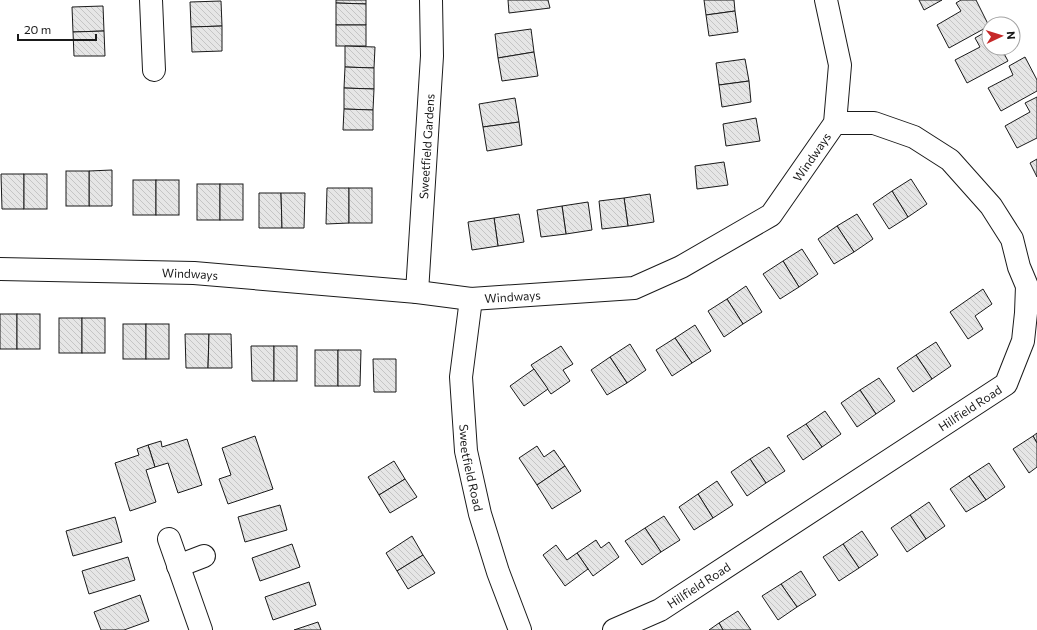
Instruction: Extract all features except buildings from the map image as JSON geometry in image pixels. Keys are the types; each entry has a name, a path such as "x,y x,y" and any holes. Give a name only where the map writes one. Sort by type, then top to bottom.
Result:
{"street":[{"path":"151,0 154,70"},
{"name":"Sweetfield Gardens","path":"417,292 432,56 431,0"},
{"name":"Windways","path":"0,269 194,273 417,292 471,299 634,288 681,268 771,215 835,123 840,65 826,0"},
{"name":"Hillfield Road","path":"614,630 660,610 1006,384 1023,341 1028,286 1019,267 1012,238 991,206 950,160 914,137 874,124 835,123"},
{"name":"Sweetfield Road","path":"471,299 461,377 466,451 480,514 498,572 520,630"},
{"path":"169,539 200,630"},
{"path":"178,566 204,556"}]}
